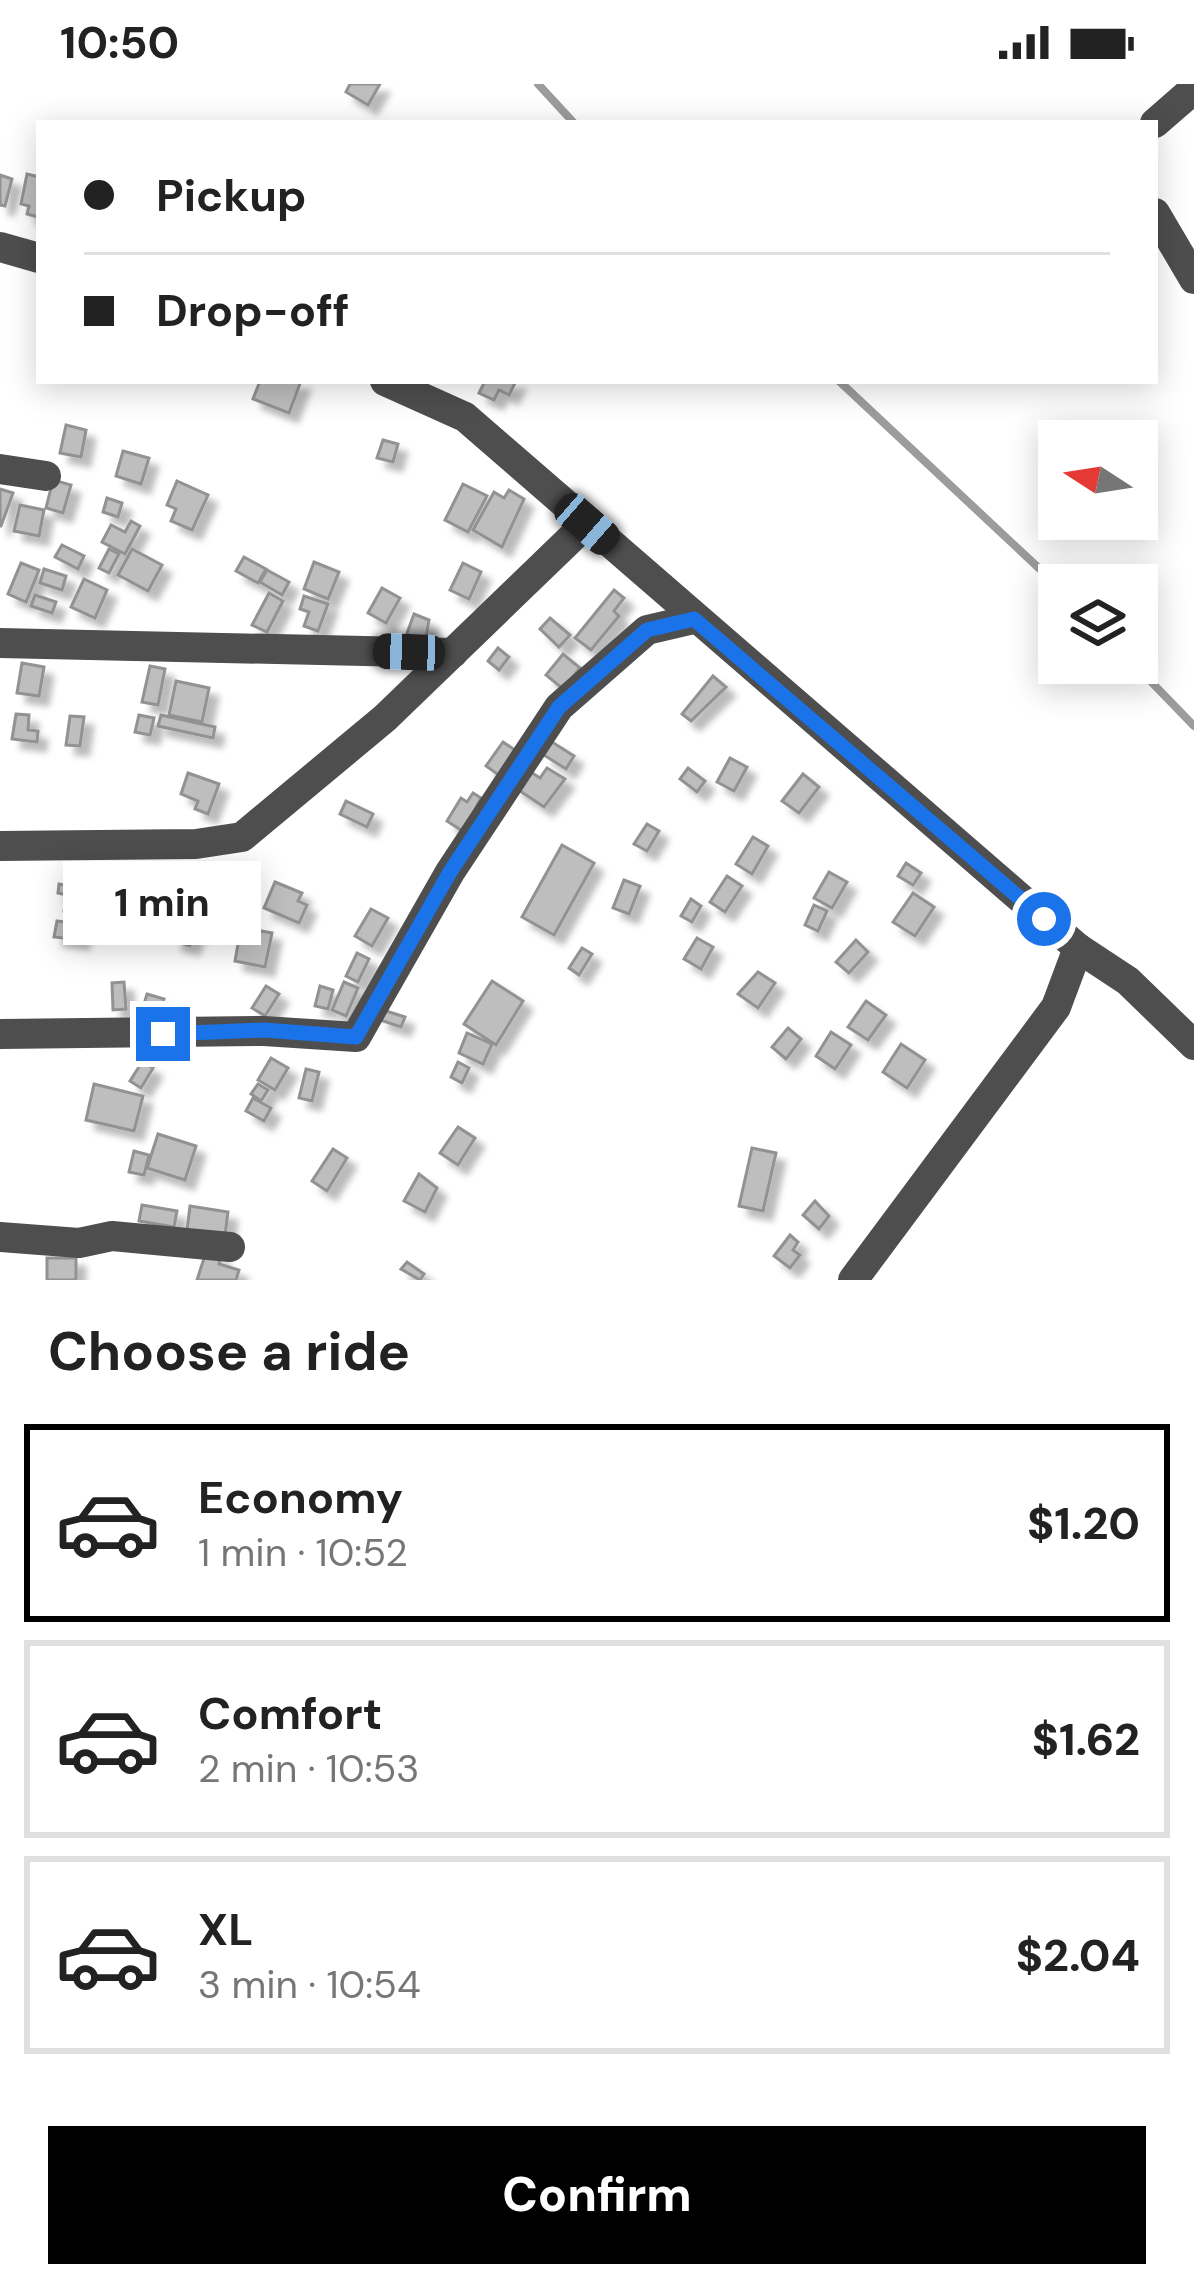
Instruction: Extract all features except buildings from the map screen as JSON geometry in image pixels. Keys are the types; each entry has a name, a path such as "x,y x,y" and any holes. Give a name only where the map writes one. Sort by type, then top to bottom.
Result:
{"street":[{"path":"1158,121 1189,104"},
{"path":"1158,218 1194,279"},
{"path":"0,247 36,257"},
{"path":"392,384 465,417 1078,948 1128,981 1194,1046"},
{"path":"0,469 46,476"},
{"path":"0,846 196,844 242,837 385,718 587,524"},
{"path":"0,1034 264,1030 356,1037 450,872 559,707 647,630 694,619"},
{"path":"0,643 453,653"},
{"path":"853,1280 1056,1007 1078,948"},
{"path":"0,1237 80,1243 112,1236 230,1247"}],"waterway":[{"path":"538,84 571,120"},
{"path":"842,384 1038,567"},
{"path":"1153,684 1194,726"}],"route":[{"path":"163,1034 264,1030 356,1037 450,872 559,707 647,630 694,619 1044,919"}]}
